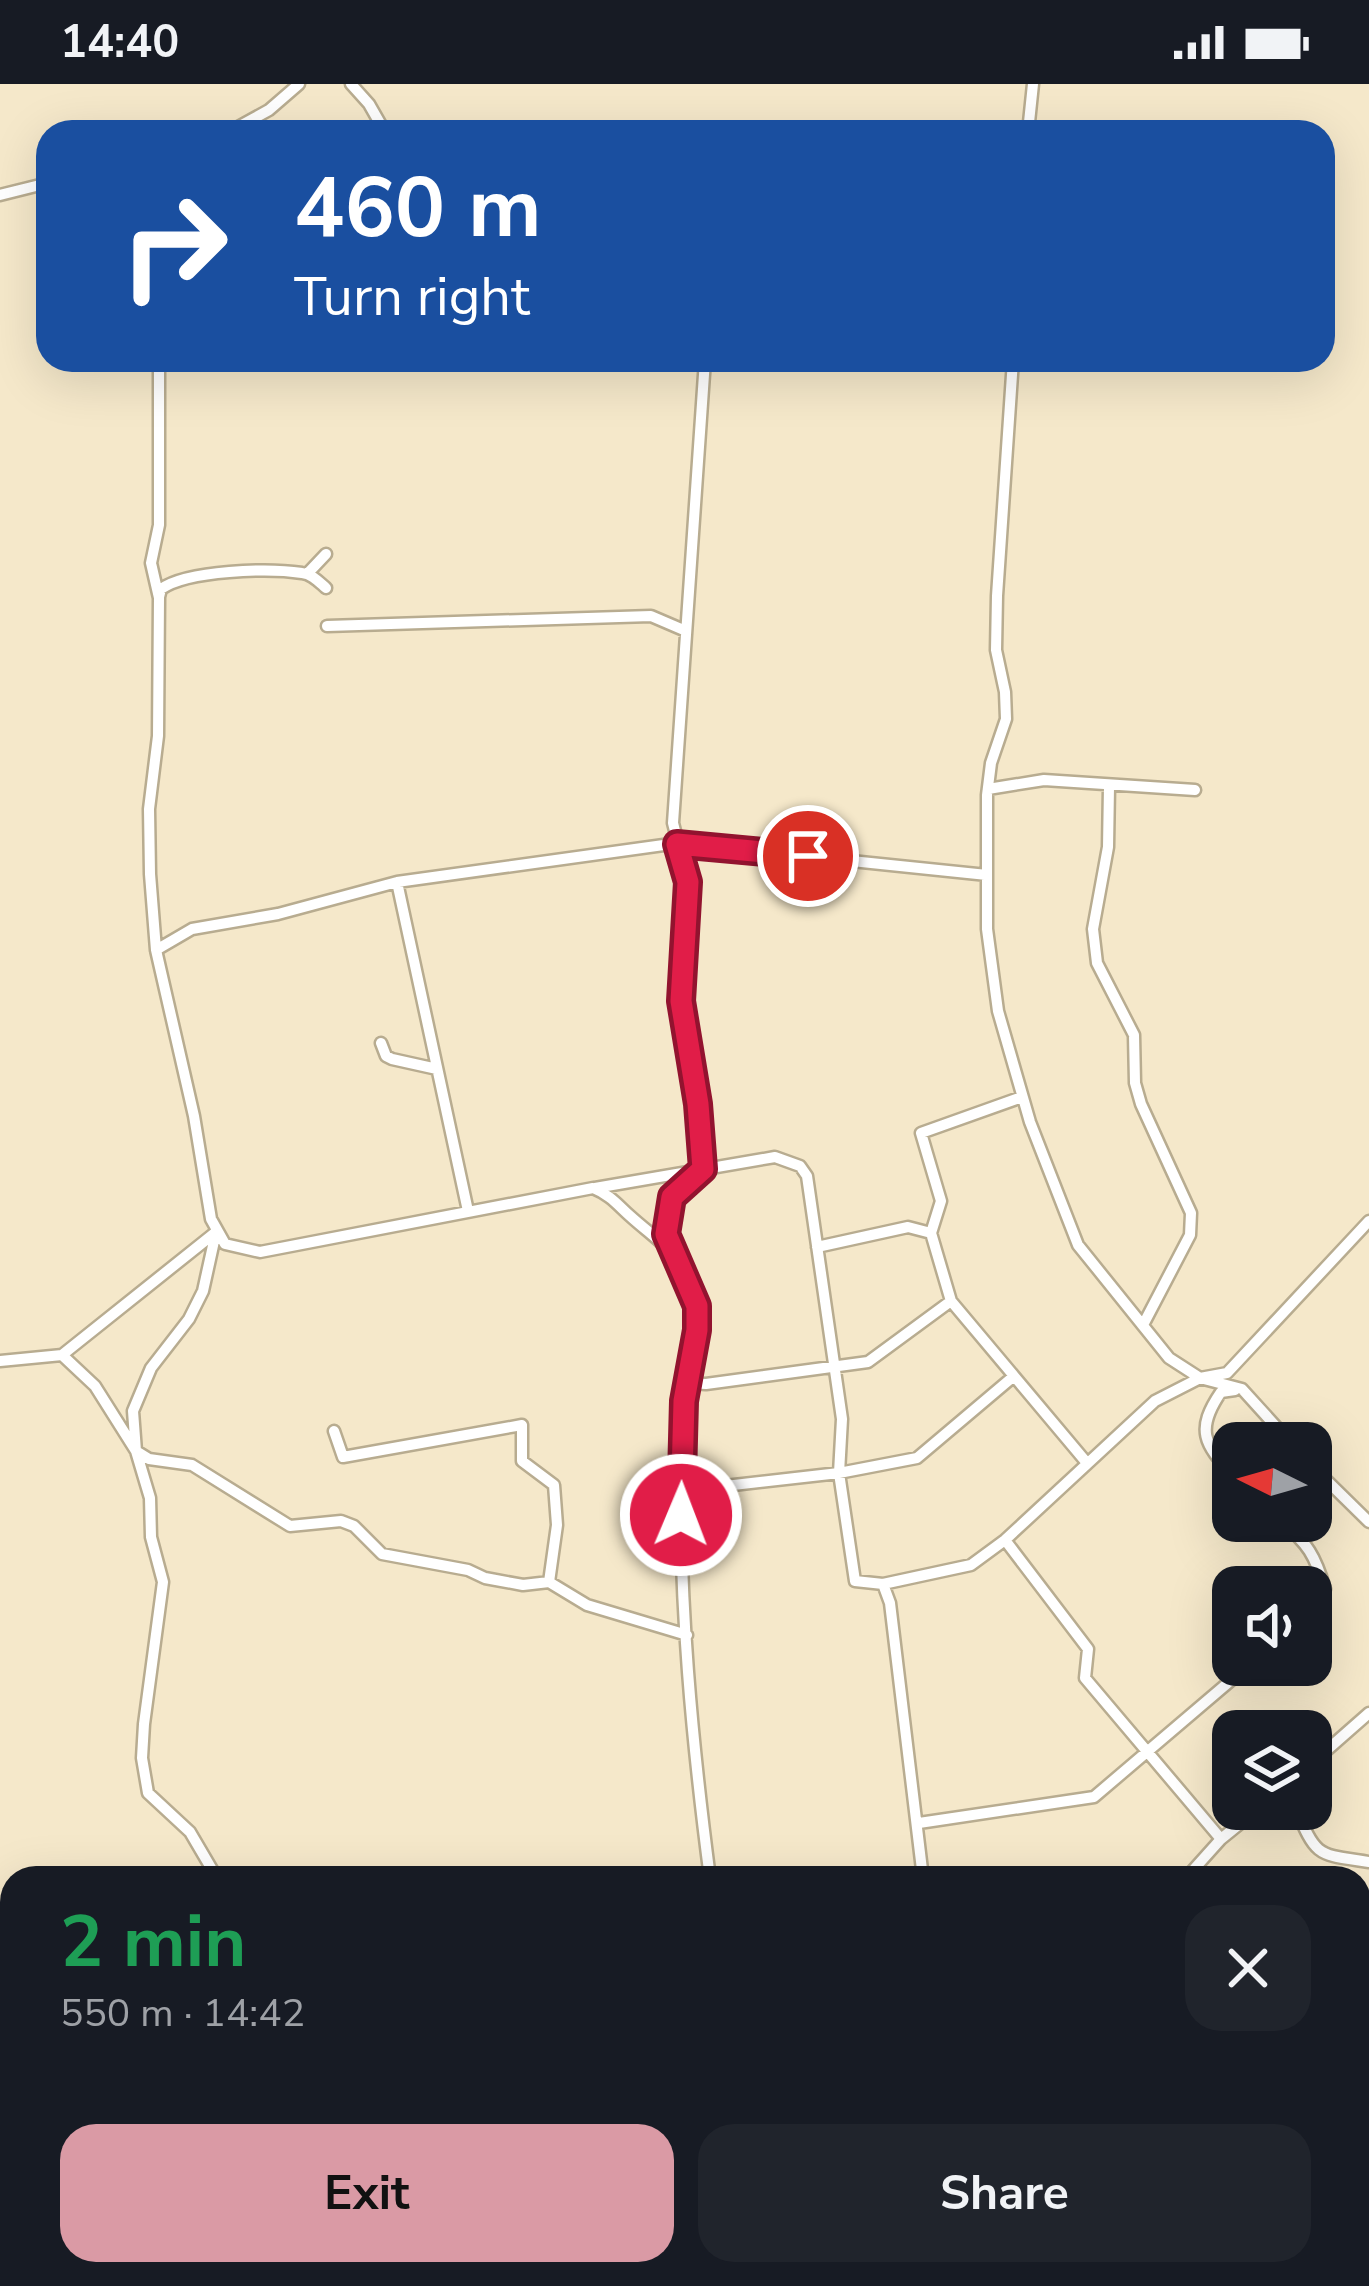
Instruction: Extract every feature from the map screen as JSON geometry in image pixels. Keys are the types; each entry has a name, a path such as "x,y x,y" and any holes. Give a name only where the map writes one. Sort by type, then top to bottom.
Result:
{"street":[{"path":"251,120 299,84"},
{"path":"351,84 377,120"},
{"path":"1029,120 1033,84"},
{"path":"0,195 36,186"},
{"path":"159,372 159,525 151,563 159,598"},
{"path":"703,1169 681,1001 688,882 674,824 704,372"},
{"path":"1012,372 996,650 1006,719 988,789 987,929 998,1012 1022,1097 1072,1236 1169,1358 1200,1378 1242,1389 1272,1422"},
{"path":"308,573 326,554"},
{"path":"210,1866 190,1832 148,1793 142,1758 163,1582 151,1537 150,1498 136,1451 133,1411 140,1388 189,1319 211,1265 216,1232 156,950 148,832 158,736 159,598 160,589 174,580 232,573 308,573 326,588"},
{"path":"327,626 651,616 686,631"},
{"path":"988,789 1044,780 1195,790"},
{"path":"1109,787 1108,847 1094,929 1097,963 1134,1035 1135,1083 1141,1104 1191,1213 1190,1235 1143,1325"},
{"path":"156,950 191,928 278,914 397,882 677,844 987,874"},
{"path":"397,882 468,1211"},
{"path":"381,1042 392,1059 434,1066"},
{"path":"1022,1097 921,1133 941,1201 931,1233 950,1301 1087,1462"},
{"path":"216,1232 225,1244 260,1252 775,1157 800,1166 806,1176 842,1419 839,1473 855,1581 883,1584 971,1565 1005,1540 1155,1402 1200,1378 1227,1373 1369,1221"},
{"path":"670,1250 666,1234 672,1197 703,1169"},
{"path":"593,1188 615,1198 670,1250 697,1306 686,1382 681,1491 695,1764 708,1866"},
{"path":"817,1246 908,1228 931,1233"},
{"path":"0,1360 62,1355 216,1232"},
{"path":"211,1265 237,1249"},
{"path":"686,1382 706,1384 868,1362 950,1301"},
{"path":"62,1355 95,1386 136,1451 149,1459 192,1466 290,1526 341,1521 354,1526 382,1554 468,1570 504,1582 549,1582 587,1605 686,1635"},
{"path":"681,1491 839,1473 917,1458 1014,1376"},
{"path":"1212,1452 1204,1425 1221,1393 1242,1389"},
{"path":"334,1431 344,1457 522,1425 522,1461 554,1485 557,1526 549,1582"},
{"path":"1332,1486 1369,1522"},
{"path":"1005,1540 1088,1649 1085,1678 1220,1839"},
{"path":"883,1584 890,1603 922,1866"},
{"path":"919,1823 1094,1797 1224,1686"},
{"path":"1332,1745 1369,1712"},
{"path":"1196,1866 1231,1830"},
{"path":"1305,1830 1312,1848 1326,1855 1369,1862"}],"route":[{"path":"681,1515 684,1401 697,1306 666,1234 672,1197 703,1169 703,1143 681,1001 688,882 677,844 808,856"}]}
